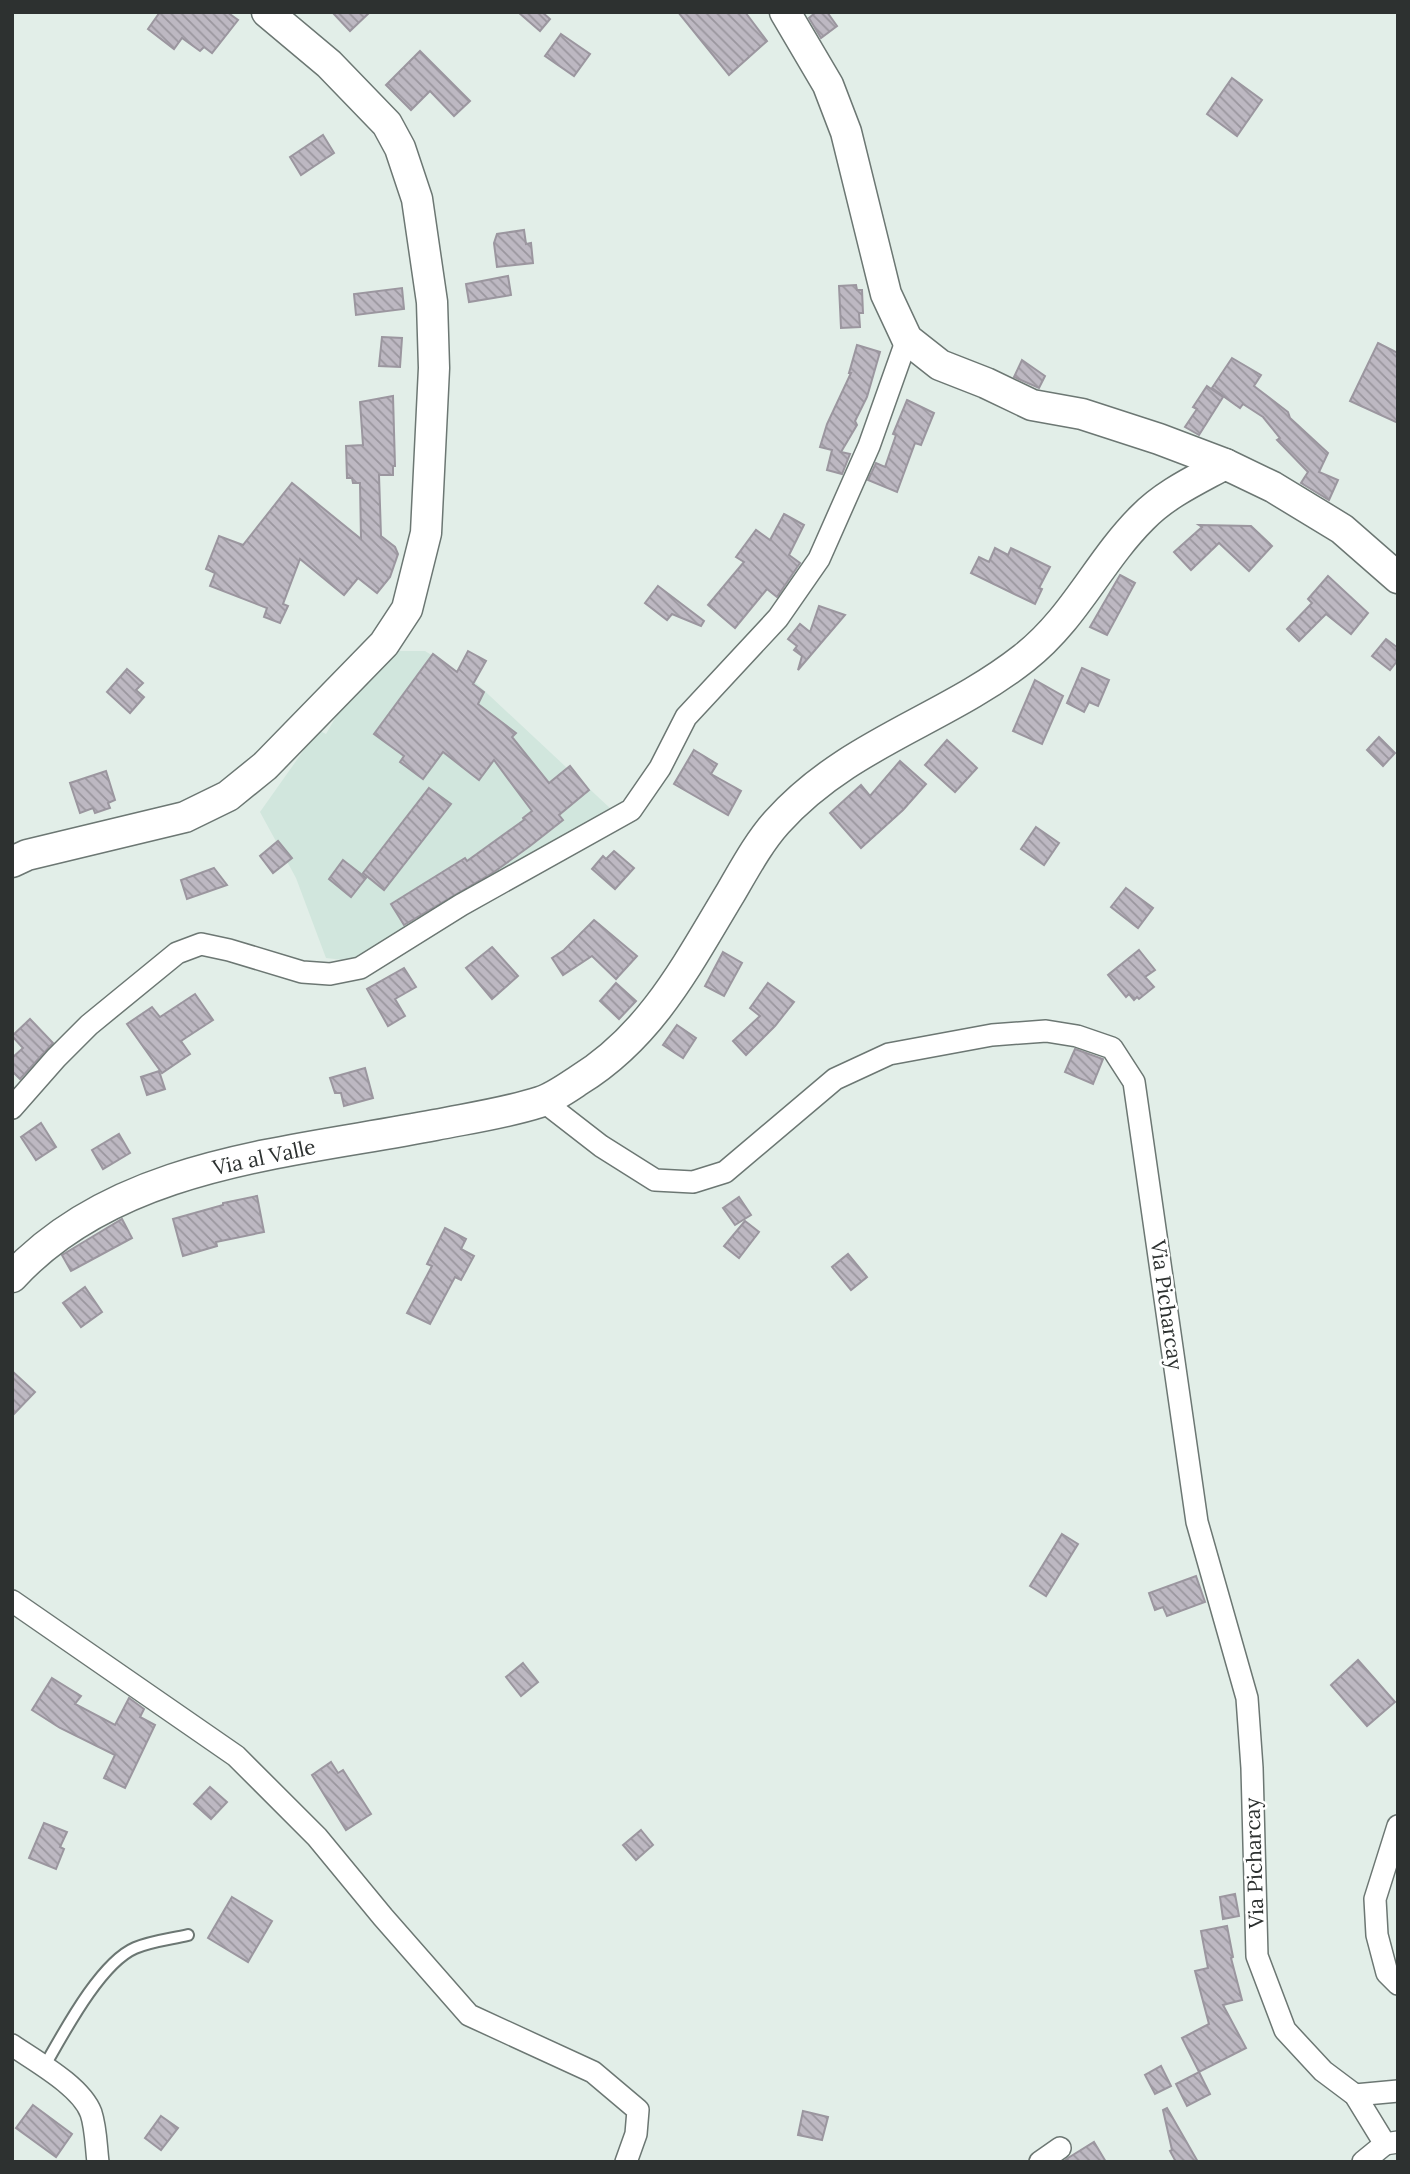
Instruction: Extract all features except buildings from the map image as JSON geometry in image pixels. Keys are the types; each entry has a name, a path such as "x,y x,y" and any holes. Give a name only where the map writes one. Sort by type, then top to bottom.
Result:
{"street":[{"path":"12,862 27,855 185,817 228,796 265,765 384,644 407,609 426,533 434,368 432,302 417,199 400,148 387,124 329,64 267,12"},
{"path":"785,12 828,85 846,132 886,294 907,339 940,365 1032,405 1082,414 1159,439 1225,464 1273,487 1342,529 1398,578"},
{"path":"12,1108 89,1025 177,953 201,944 302,972 330,974 360,968 461,905 631,810 660,768 686,717 778,618 819,559 869,446 907,339"},
{"name":"Via al Valle","path":"12,1277 35,1252 57,1235 133,1195 186,1174 270,1153 421,1128 543,1101 612,1058 638,1034 678,979 746,866 775,824 818,782 859,754 987,685 1025,657 1052,633 1141,518 1161,501 1225,464"},
{"name":"Via Picharcay","path":"543,1101 601,1146 655,1180 693,1182 725,1172 835,1079 889,1054 992,1035 1046,1031 1077,1036 1112,1048 1134,1082 1197,1522 1247,1698 1252,1769 1257,1956 1285,2030 1323,2071 1355,2095 1391,2143"},
{"path":"12,1601 236,1756 317,1837 469,2015 593,2071 638,2110 636,2134 626,2162"},
{"path":"1398,1826 1375,1899 1377,1935 1387,1973 1398,1984"},
{"path":"12,2045 79,2094 86,2103 94,2123 98,2162"},
{"path":"1355,2095 1398,2091"},
{"path":"1363,2162 1391,2143"},
{"path":"1040,2162 1060,2148"}],"lane":[{"path":"44,2067 83,2003 118,1959 136,1948 188,1935"}],"shaded area":[{"path":"394,651 425,651 475,682 612,810 457,896 352,961 326,958 296,878 260,812 318,730 326,734 345,701"}]}
